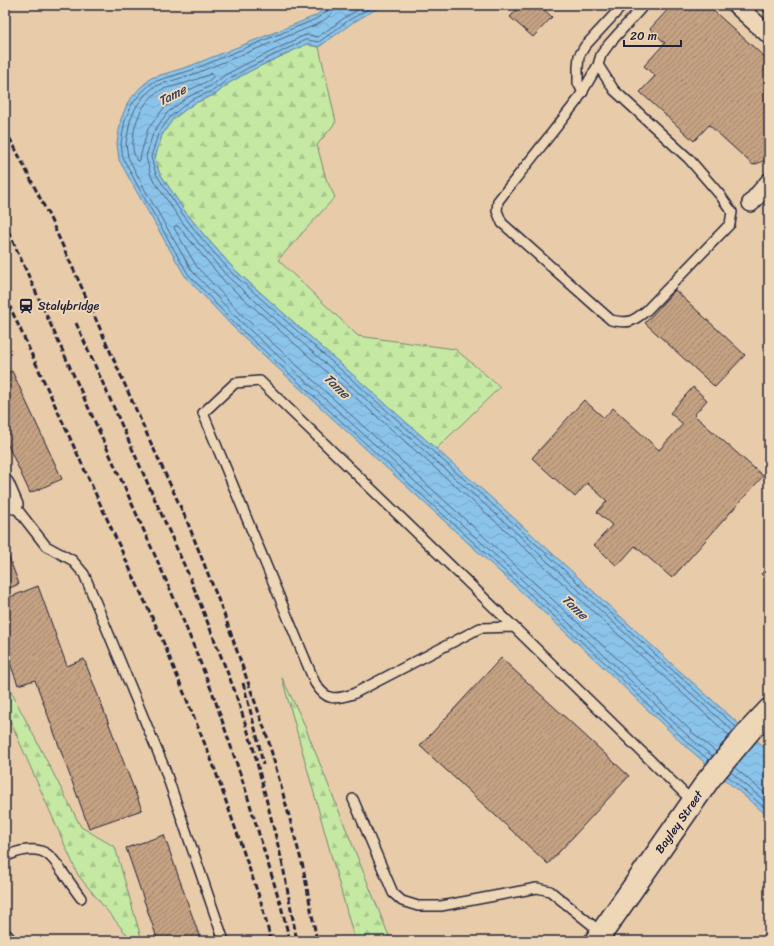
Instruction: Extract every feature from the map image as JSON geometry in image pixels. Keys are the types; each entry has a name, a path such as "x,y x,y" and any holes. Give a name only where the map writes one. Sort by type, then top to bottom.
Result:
{"street":[{"path":"736,5 769,35"},
{"path":"751,203 769,182"},
{"path":"5,484 14,505"},
{"name":"Bayley Street","path":"599,937 709,778 769,710"}],"lane":[{"path":"583,92 578,83 579,56 585,46 623,5"},
{"path":"598,65 614,90 688,159 732,212 730,224 646,311 635,320 624,323 611,320 546,263 502,223 497,211 498,201 577,101 598,65 601,55 644,5"},
{"path":"514,627 480,628 353,694 339,699 328,697 315,683 203,413 235,383 260,381 514,627 693,802"},
{"path":"14,505 46,546 72,560 84,574 164,767 224,941"},
{"path":"353,798 393,893 402,901 418,906 441,906 537,888 550,891 599,937"},
{"path":"5,857 24,850 44,852 53,859 81,898"}],"green space":[{"path":"307,44 319,47 336,122 317,145 326,179 335,197 278,260 358,336 455,349 500,387 436,449 235,270 184,210 159,172 155,158 162,135 173,119 193,104 216,94 229,83 250,71"},
{"path":"282,678 302,719 391,941 355,941"},
{"path":"5,680 81,827 115,847 142,941 132,941 78,875 5,709"}],"water":[{"name":"Tame","path":"329,5 382,5 352,23 319,47 307,44 250,71 229,83 216,94 193,104 173,119 162,135 155,158 159,172 184,210 235,270 514,518 672,664 769,751 769,817 683,744 600,664 232,326 185,276 119,160 117,143 121,119 128,102 151,78 190,66 315,16"}],"building":[{"path":"521,5 539,5 552,17 533,37 510,17"},
{"path":"672,5 707,5 769,61 769,159 753,165 709,125 694,141 640,92 655,76 644,66 665,43 650,29"},
{"path":"757,5 769,5 769,16"},
{"path":"675,290 745,355 715,387 645,323"},
{"path":"12,371 62,479 30,493 5,439 5,374"},
{"path":"693,387 707,400 694,415 763,476 672,578 635,546 617,566 594,545 612,525 597,512 607,501 587,483 575,497 532,458 584,400 604,418 613,408 659,450 683,424 670,413"},
{"path":"5,547 19,584 5,590"},
{"path":"769,566 769,581 761,574"},
{"path":"38,586 67,666 84,659 142,810 89,828 35,680 18,685 5,649 5,599"},
{"path":"501,658 629,776 548,864 420,746"},
{"path":"164,835 201,941 158,941 126,848"}],"railway":[{"path":"5,130 49,216 82,288 187,521 224,614 268,739 303,867 317,941"},
{"path":"5,224 177,605 213,694 244,785 281,906 290,941"},
{"path":"5,296 162,639 213,764 261,902 271,941"},
{"path":"76,323 190,578 234,689 253,747 283,865"},
{"path":"243,683 263,765"},
{"path":"282,861 297,941"}],"place":[{"name":"Stalybridge","path":"26,306"}]}
